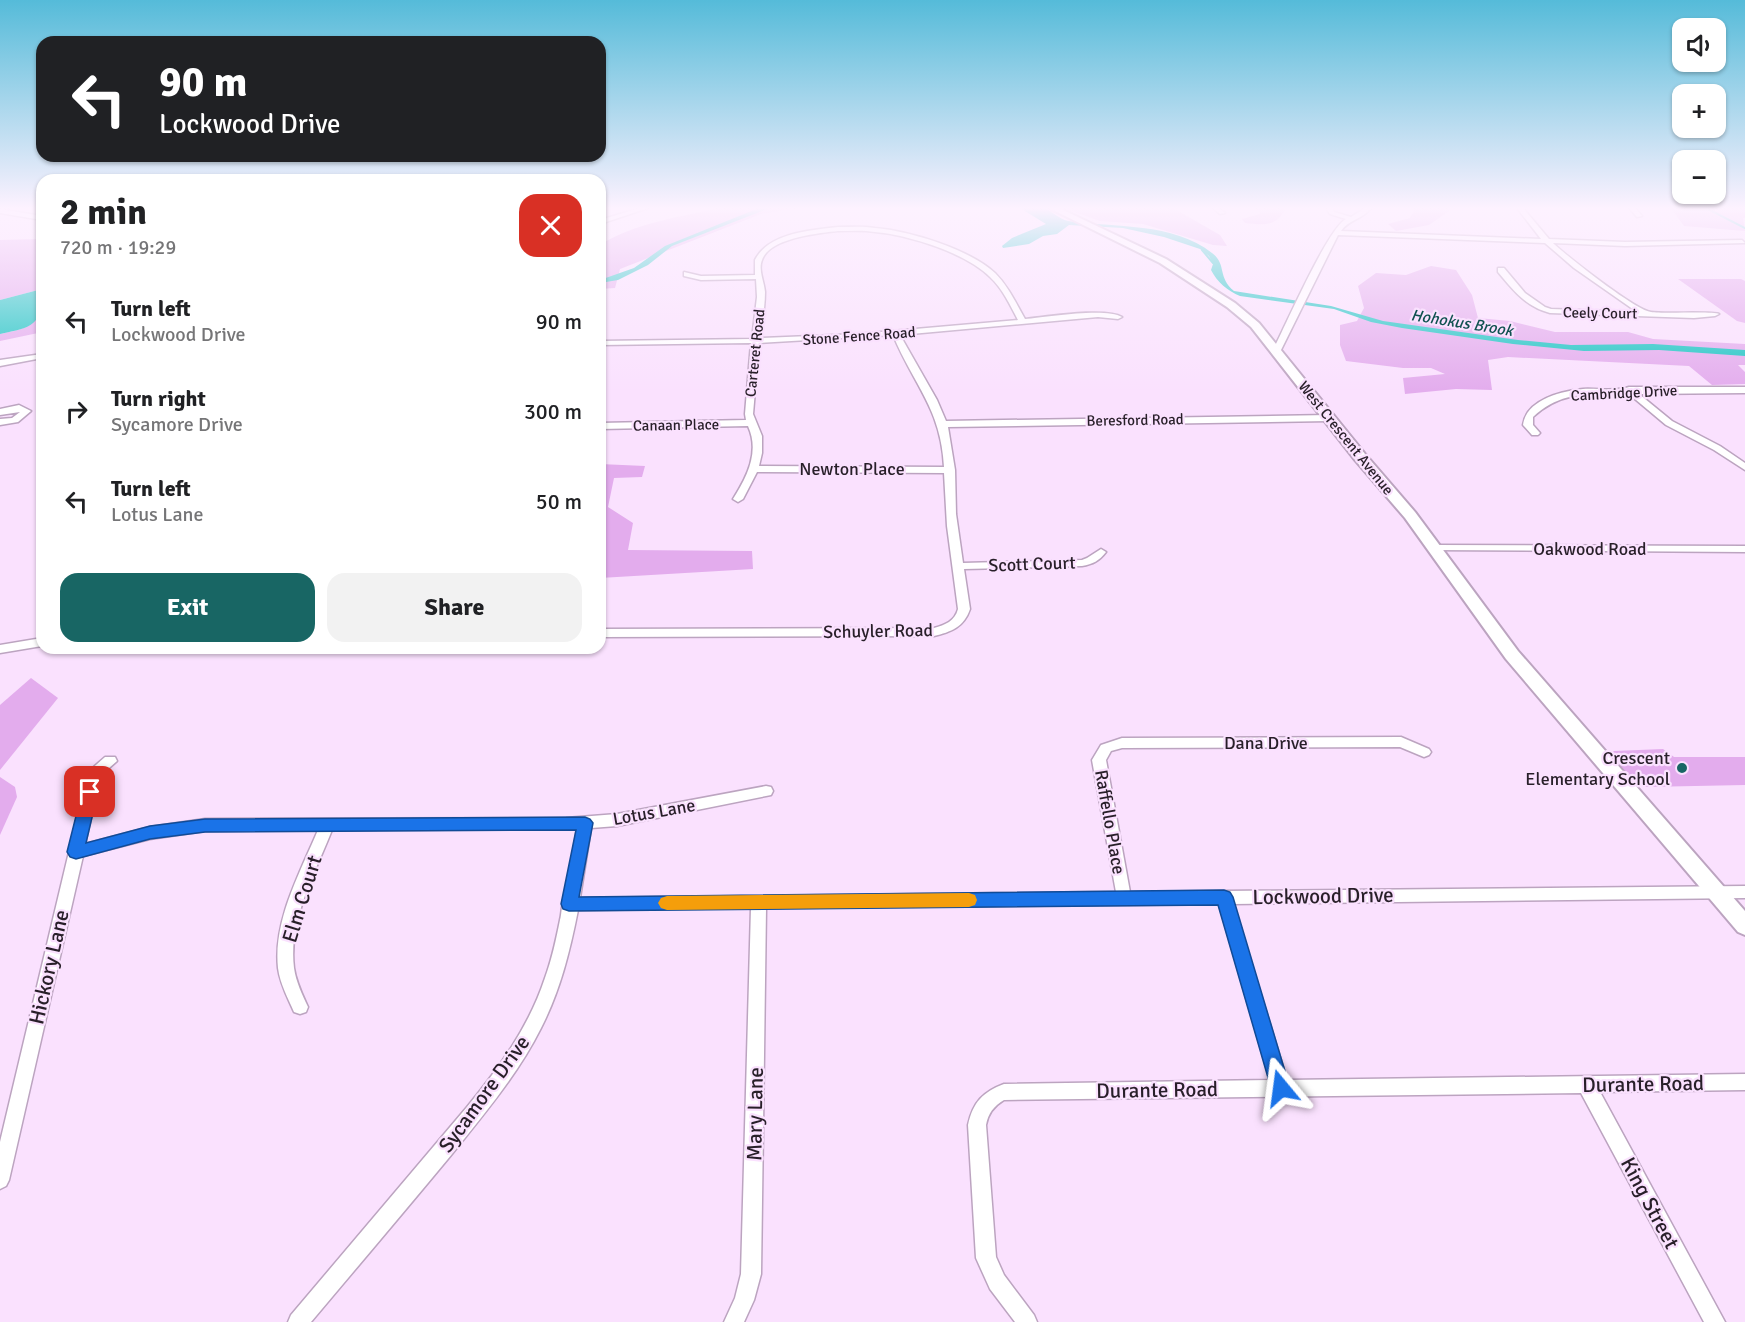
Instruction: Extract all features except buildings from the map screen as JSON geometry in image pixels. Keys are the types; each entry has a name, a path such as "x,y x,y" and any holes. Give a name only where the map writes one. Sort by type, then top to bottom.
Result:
{"main road":[{"name":"West Crescent Avenue","path":"1176,270 1231,305 1255,325 1277,350 1329,418 1436,549 1512,655 1580,737 1745,926"}],"street":[{"name":"Carteret Road","path":"738,499 754,469 757,438 748,414 761,299 759,270"},
{"name":"Carteret Road","path":"987,270 999,281 1023,322"},
{"path":"1277,350 1286,336 1285,332 1315,270"},
{"name":"Ceely Court","path":"1501,270 1526,299 1544,309 1694,316 1715,314"},
{"path":"1581,270 1645,314"},
{"path":"687,274 701,278 760,277"},
{"name":"Stone Fence Road","path":"606,343 756,341 896,334 1098,315 1118,317"},
{"name":"Schuyler Road","path":"606,633 943,630 951,627 963,615 951,515 950,470 942,424 938,412 907,359 896,334"},
{"path":"0,363 36,357"},
{"path":"1629,390 1669,423 1717,448 1745,467"},
{"name":"Cambridge Drive","path":"1535,433 1528,425 1529,416 1543,403 1581,392 1745,390"},
{"path":"0,412 19,408 27,411 20,418 0,422"},
{"name":"Beresford Road","path":"942,424 1329,418"},
{"name":"Canaan Place","path":"606,426 752,423"},
{"name":"Newton Place","path":"754,469 950,470"},
{"name":"Oakwood Road","path":"1436,549 1745,549"},
{"name":"Scott Court","path":"958,566 1070,564 1091,561 1101,552"},
{"path":"0,649 36,643"},
{"name":"Dana Drive","path":"1106,748 1122,743 1401,742 1424,752"},
{"name":"Raffello Place","path":"1106,748 1099,760 1124,898"},
{"name":"Hickory Lane","path":"0,1180 95,772 110,761"},
{"name":"Lotus Lane","path":"76,852 150,832 180,827 585,823 652,814 766,791"},
{"name":"Sycamore Drive","path":"298,1322 404,1199 514,1060 545,1001 556,967 585,823"},
{"name":"Elm Court","path":"300,1007 290,987 286,966 286,944 290,922 327,825"},
{"name":"Lockwood Drive","path":"569,904 1745,892"},
{"path":"1224,897 1281,1088"},
{"name":"Mary Lane","path":"734,1322 744,1300 751,1274 759,902"},
{"name":"Durante Road","path":"1027,1322 997,1282 986,1258 977,1125 985,1104 993,1096 1004,1092 1745,1082"},
{"name":"King Street","path":"1586,1084 1715,1322"}],"shaded area":[{"path":"0,270 36,270 36,291 0,300"},
{"path":"606,270 620,270 615,288 606,289"},
{"path":"629,270 639,270 618,280 606,282 606,278"},
{"path":"1211,270 1222,270 1226,281 1234,291 1331,306 1383,321 1571,345 1653,344 1745,350 1745,356 1659,350 1584,351 1513,344 1402,328 1371,322 1334,309 1240,296 1227,289"},
{"path":"1421,270 1456,270 1472,295 1478,318 1510,321 1555,332 1628,332 1653,339 1745,344 1745,365 1738,365 1745,372 1745,384 1712,385 1689,366 1508,357 1488,360 1492,390 1456,389 1405,394 1403,378 1445,374 1431,368 1403,368 1346,361 1340,345 1340,325 1357,321 1364,308 1358,286 1376,273 1406,275"},
{"path":"1678,279 1741,279 1745,281 1745,323 1737,321"},
{"path":"36,291 36,319 28,326 0,334 0,300"},
{"path":"36,317 36,333 0,341 0,334 25,328"},
{"path":"606,464 645,466 642,477 614,478 608,507 633,523 628,550 752,551 753,569 606,578"},
{"path":"31,678 58,698 0,770 0,705"},
{"path":"1663,749 1674,757 1745,757 1745,785 1645,787 1627,780 1609,760 1609,754 1614,751"},
{"path":"0,777 15,787 17,797 0,835"}],"slow traffic":[{"path":"667,903 969,900"}],"place":[{"name":"Crescent Elementary School","path":"1682,768"}],"route":[{"path":"90,792 76,852 150,832 205,825 585,823 569,904 1224,897 1281,1088"}],"water label":[{"name":"Hohokus Brook","path":"1462,322"}]}
